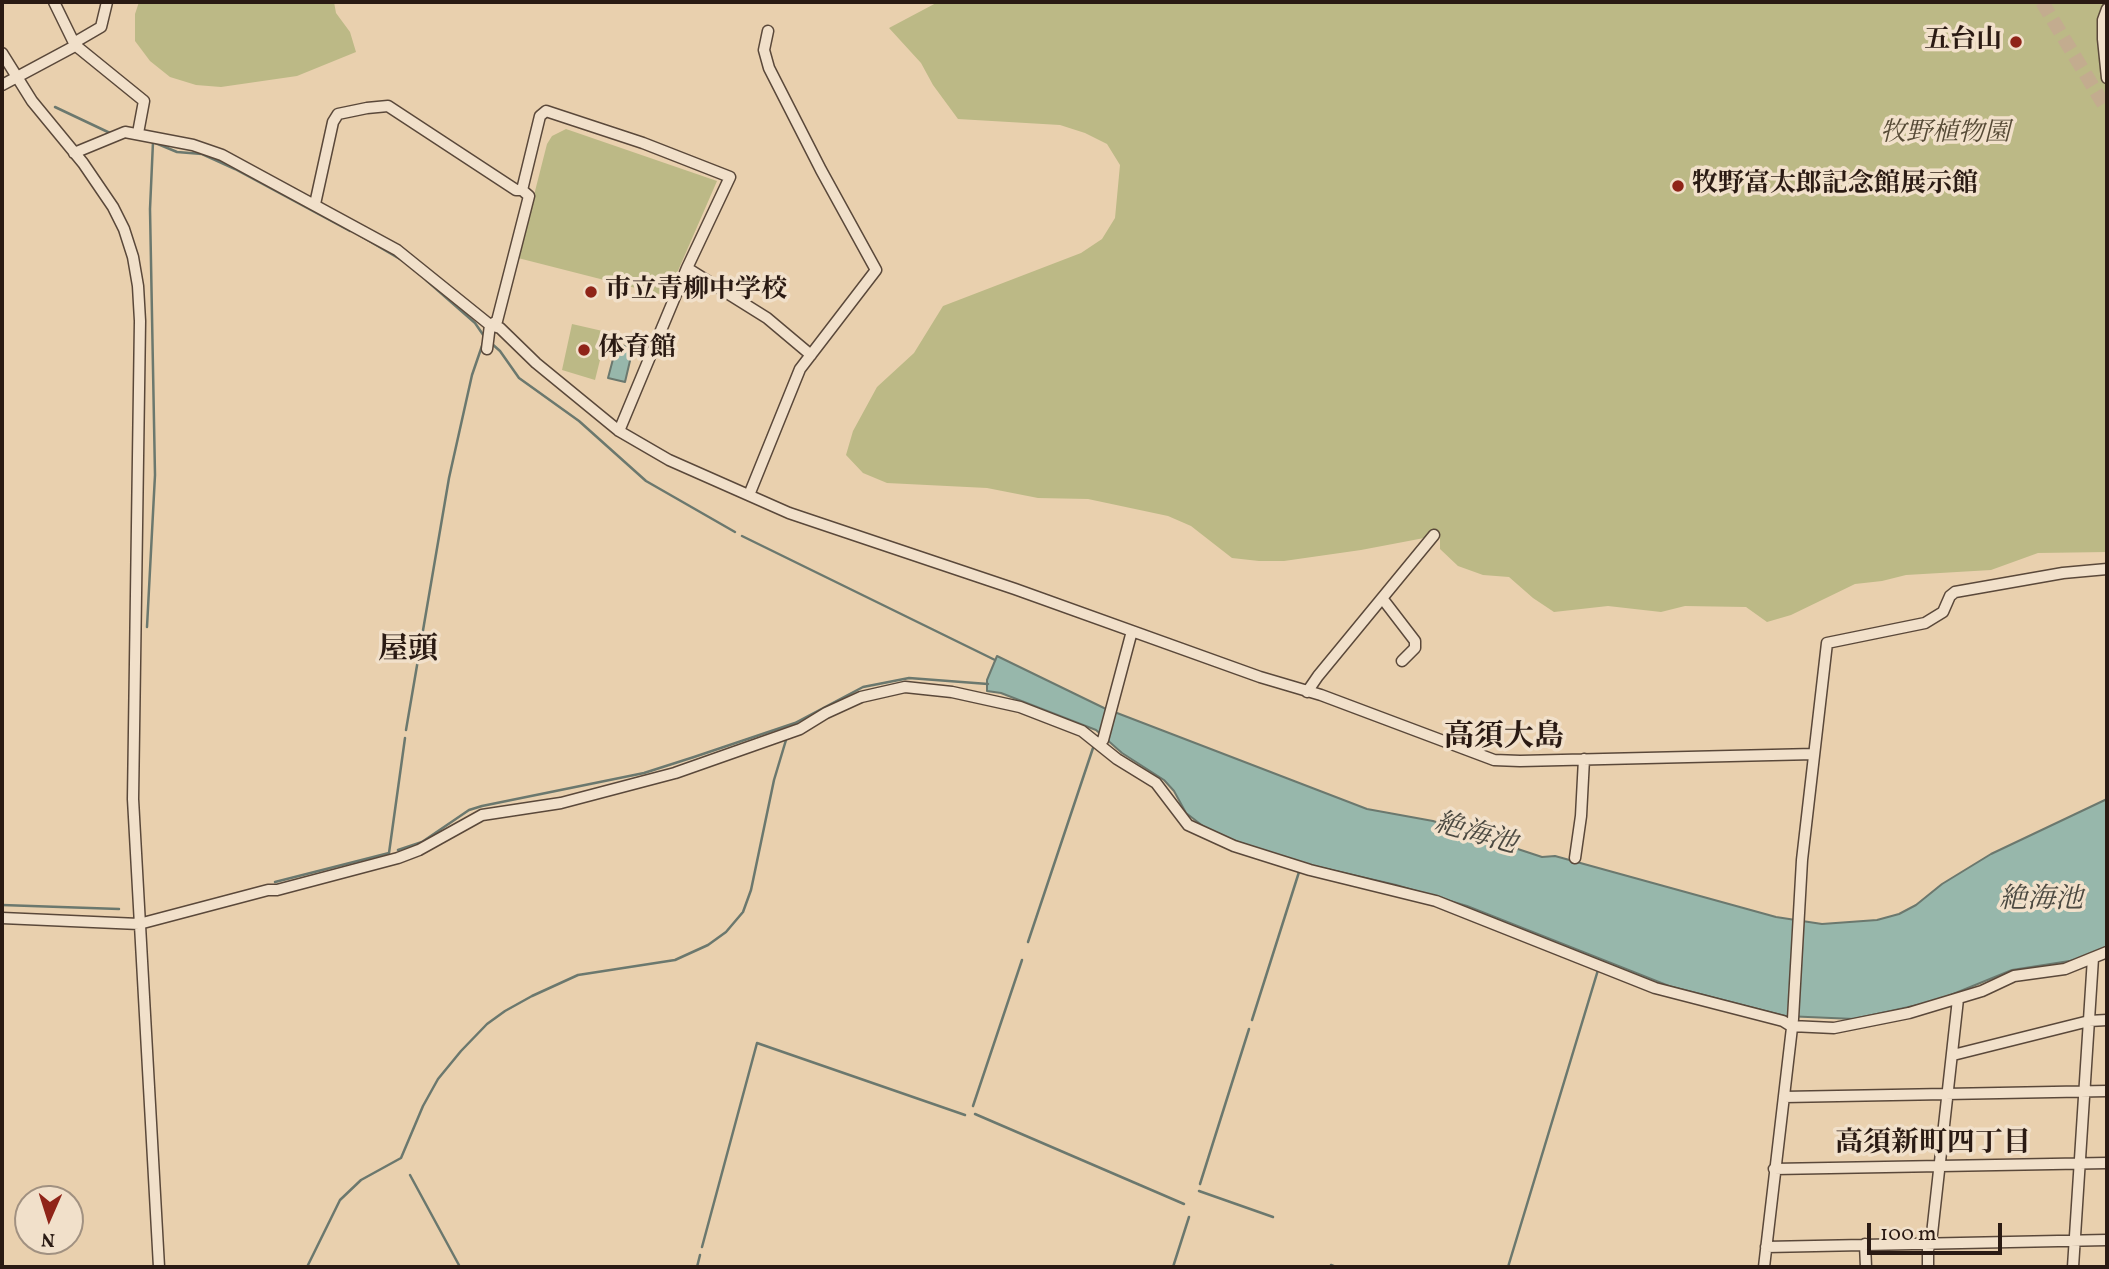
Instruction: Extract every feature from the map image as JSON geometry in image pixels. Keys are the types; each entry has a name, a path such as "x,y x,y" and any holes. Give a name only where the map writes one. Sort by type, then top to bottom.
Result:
{"street":[{"path":"54,2 75,45 145,101 138,133"},
{"path":"2,85 75,45 77,41 101,27 107,2"},
{"path":"2107,9 2103,20 2107,78"},
{"path":"749,495 800,369 876,270 769,68 764,50 768,31"},
{"path":"2,53 32,100 113,207 133,257 138,286 140,321 133,763 139,924 159,1267"},
{"path":"315,204 333,122 338,114 388,106 516,190 522,190 529,196 497,321 490,325"},
{"path":"522,190 540,116 545,111 643,143 730,177 687,268 619,430"},
{"path":"74,153 125,132 208,149 397,250 490,325 500,328 536,363 619,430 669,460 789,513 1321,695 1494,760 1814,754"},
{"path":"687,268 767,318 811,355"},
{"path":"487,349 490,325"},
{"path":"1307,692 1434,535"},
{"path":"1764,1267 1792,1023 1798,917 1827,643 1925,623 1943,612 1950,596 1955,592 2091,569 2107,569"},
{"path":"1382,598 1416,640 1415,648 1402,661"},
{"path":"1101,742 1132,631"},
{"path":"2,918 139,924 398,858 419,850 482,815 561,803 675,773 800,729 861,697 905,687 952,692 1020,707 1082,732 1101,742 1117,759 1156,783 1181,818 1198,831 1269,859 1436,901 1655,988 1792,1023 1834,1028 1909,1013 1982,991 2014,976 2065,969 2107,952"},
{"path":"1575,858 1581,816 1584,759"},
{"path":"2073,1267 2093,958"},
{"path":"1928,1267 1958,999"},
{"path":"1953,1055 2090,1021 2107,1020"},
{"path":"1784,1097 2107,1091"},
{"path":"1774,1169 2107,1163"},
{"path":"1766,1247 2107,1240"},
{"path":"1865,1244 1866,1267"}],"green space":[{"path":"139,2 334,2 336,13 350,32 356,52 297,76 221,87 196,85 170,77 150,61 135,41 135,14"},
{"name":"牧野植物園","path":"938,2 2107,2 2107,552 2038,553 1991,570 1906,575 1855,584 1791,615 1767,622 1746,607 1685,606 1661,612 1608,606 1554,612 1509,577 1483,575 1458,566 1440,549 1440,535 1361,550 1284,561 1259,561 1232,558 1191,526 1168,516 1088,499 1038,498 987,488 887,483 863,473 846,455 853,431 877,387 914,353 943,306 1081,253 1102,239 1115,218 1120,165 1107,144 1060,125 958,119 933,85 921,63 889,28"},
{"path":"566,129 717,181 667,296 518,258 547,144 552,136"},
{"name":"体育館","path":"572,324 607,332 595,380 562,370"}],"water":[{"path":"617,344 633,348 625,382 608,378"},
{"name":"絶海池","path":"997,656 1104,708 1367,809 1433,821 1542,857 1555,856 1776,917 1822,924 1877,920 1899,914 1991,854 2107,799 2107,948 2076,960 2012,970 1936,1001 1854,1019 1785,1016 1669,986 1467,906 1396,885 1297,862 1212,833 1186,813 1174,791 1164,780 1122,753 1096,730 1001,693 987,691 987,680"}],"waterway":[{"path":"55,107 110,133"},
{"path":"153,142 177,152 202,154 350,231"},
{"path":"147,627 155,475 150,209 153,142"},
{"path":"359,235 405,262"},
{"path":"426,280 475,323 486,339"},
{"path":"406,730 449,478 472,375 483,343"},
{"path":"491,343 519,378 579,421 646,481 735,532"},
{"path":"742,536 995,660"},
{"path":"398,850 422,842 469,810 644,773 795,723 863,687 909,678 988,684"},
{"path":"275,882 389,853 405,738"},
{"path":"307,1267 340,1200 361,1180 401,1158 423,1106 438,1079 487,1024 532,996 578,975 675,960 708,945 726,932 743,912 751,890 774,780 786,740"},
{"path":"1028,942 1093,748"},
{"path":"1252,1020 1299,872"},
{"path":"2,905 119,909"},
{"path":"973,1106 1022,960"},
{"path":"1508,1267 1598,970"},
{"path":"1200,1184 1249,1029"},
{"path":"702,1247 757,1043 965,1115"},
{"path":"975,1114 1184,1204"},
{"path":"410,1175 460,1267"},
{"path":"1199,1191 1273,1217"},
{"path":"1173,1267 1189,1217"},
{"path":"697,1267 700,1255"},
{"path":"1331,1265 1336,1267"}],"tunnel":[{"path":"2042,2 2107,110"}],"place":[{"name":"五台山","path":"2016,42"},
{"name":"牧野富太郎記念館展示館","path":"1678,186"},
{"name":"市立青柳中学校","path":"591,292"},
{"name":"体育館","path":"584,350"}],"district":[{"name":"屋頭","path":"408,652"},
{"name":"高須大島","path":"1504,739"},
{"name":"高須新町四丁目","path":"1933,1146"}]}
